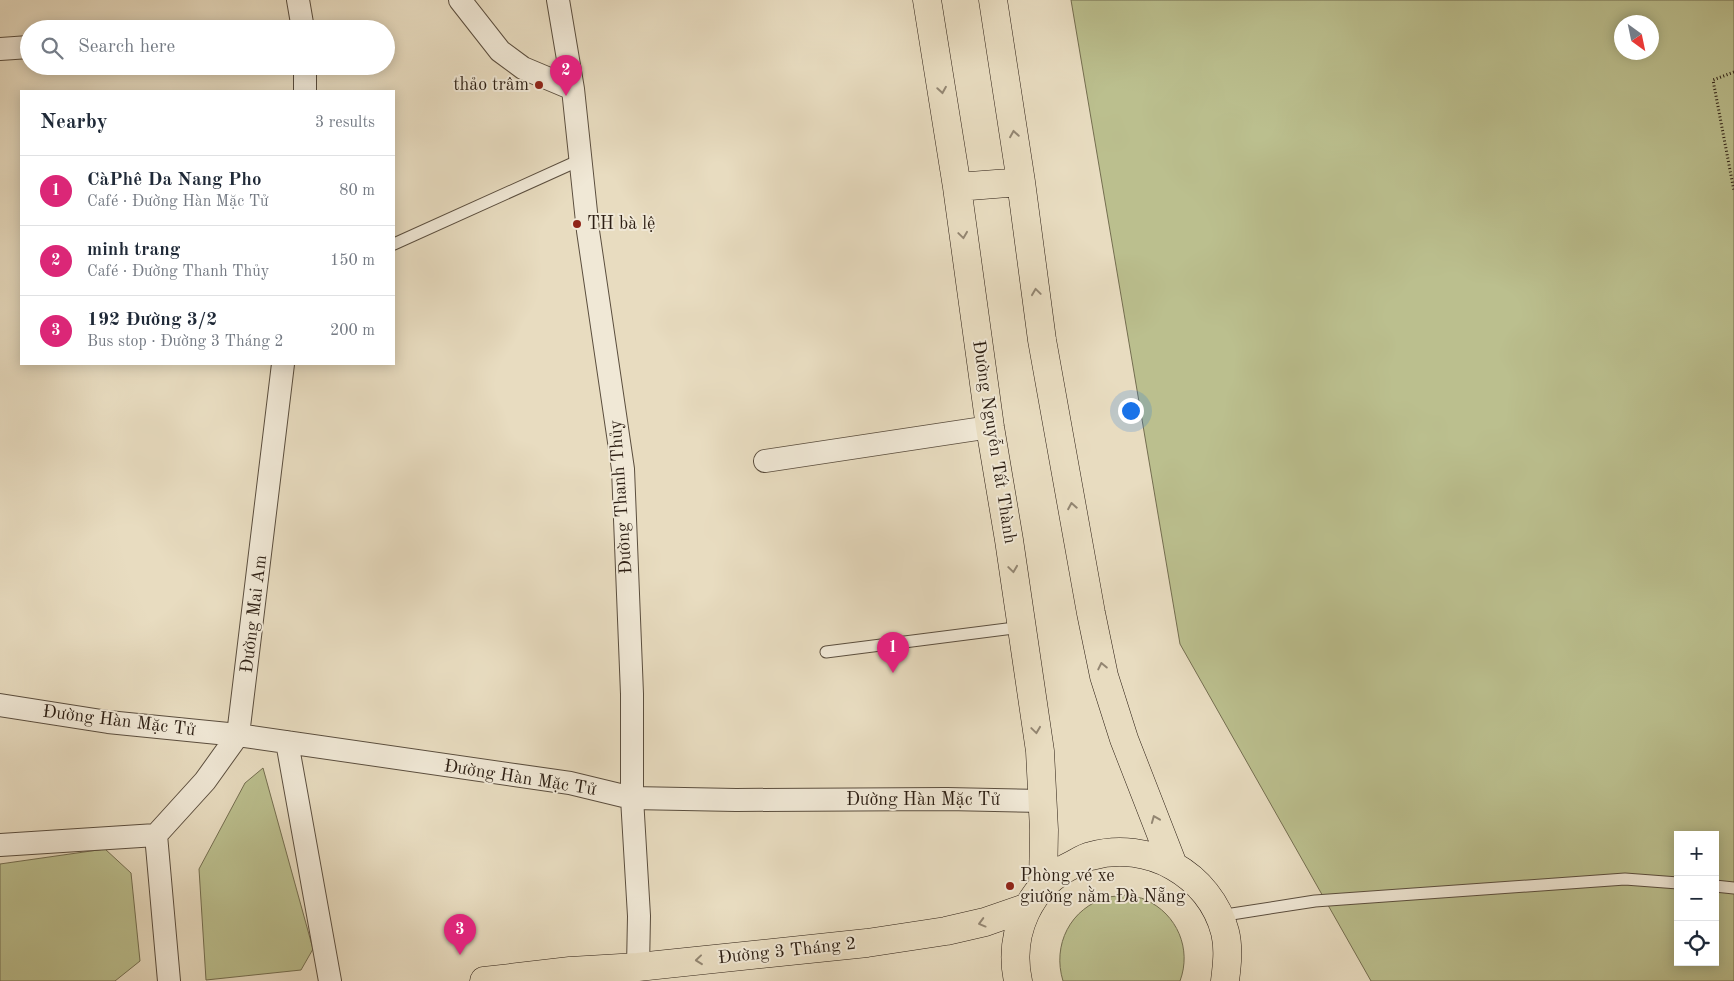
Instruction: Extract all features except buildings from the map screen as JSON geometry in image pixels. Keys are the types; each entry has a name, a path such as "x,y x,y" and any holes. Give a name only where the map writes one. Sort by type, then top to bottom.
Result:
{"main road":[{"name":"Đường Nguyễn Tất Thành","path":"927,0 957,187 990,427 1009,540 1040,751 1044,830 1035,896"},
{"path":"993,0 1021,182 1042,340 1104,676 1124,739 1173,865"},
{"path":"957,187 1021,182"},
{"path":"1018,981 1014,964 1017,935 1035,896 1065,868 1090,856 1119,851 1146,854 1173,865 1192,878 1203,890 1220,916 1225,933 1227,951 1225,981"},
{"name":"Đường 3 Tháng 2","path":"484,981 867,943 946,931 985,922 1035,896"},
{"path":"1227,951 1239,981"}],"street":[{"path":"297,20 298,0"},
{"path":"460,0 500,51 523,68 572,89"},
{"name":"Đường Thanh Thủy","path":"558,0 572,89 588,231 623,468 632,694 632,798 639,916 638,967"},
{"path":"0,49 20,48"},
{"path":"305,75 305,90"},
{"name":"Đường Mai Am","path":"156,835 205,781 238,735 283,365"},
{"path":"766,461 990,427"},
{"name":"Đường Hàn Mặc Tử","path":"0,705 108,722 238,735 570,783 632,798 1043,800"},
{"path":"287,742 330,981"},
{"path":"0,845 156,835 169,981"}],"lane":[{"path":"395,244 580,160"},
{"path":"826,652 1022,627"},
{"path":"1220,916 1324,900 1625,880 1674,884"},
{"path":"1719,886 1734,888"}],"path":[{"path":"1734,72 1713,80 1734,191"}],"green space":[{"path":"1071,0 1734,0 1734,981 1371,981 1180,644"},
{"path":"263,768 313,949 301,970 206,980 199,869 245,783"},
{"path":"105,849 131,873 140,961 115,981 0,981 0,864"},
{"path":"1127,895 1144,899 1157,906 1174,923 1183,945 1183,969 1180,981 1063,981 1060,968 1062,942 1074,919 1095,902 1108,897"}],"place":[{"name":"thảo trâm","path":"539,85"},
{"name":"minh trang","path":"566,96"},
{"name":"TH bà lệ","path":"577,224"},
{"name":"CàPhê Da Nang Pho","path":"893,673"},
{"name":"Phòng vé xe giường nằm Đà Nẵng","path":"1010,886"},
{"name":"192 Đường 3/2","path":"460,955"}]}
